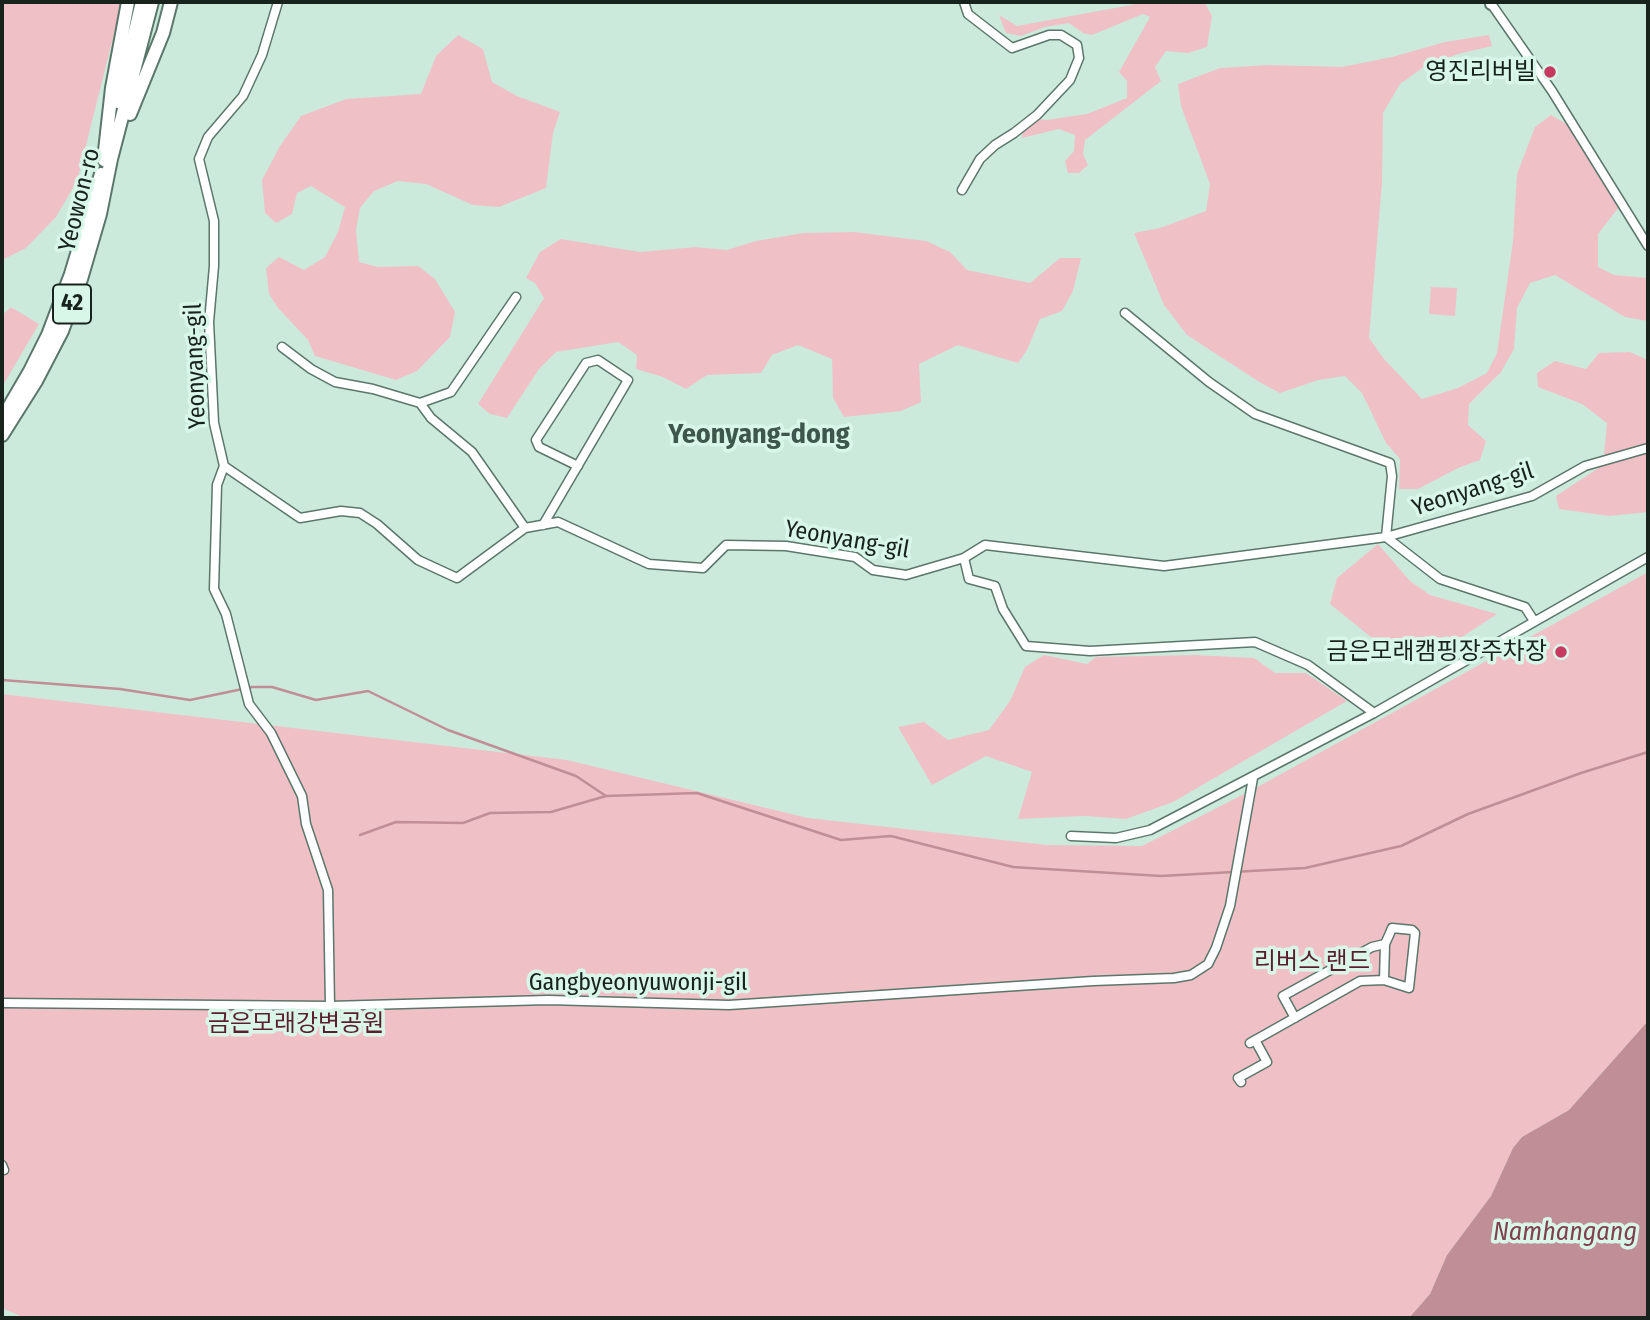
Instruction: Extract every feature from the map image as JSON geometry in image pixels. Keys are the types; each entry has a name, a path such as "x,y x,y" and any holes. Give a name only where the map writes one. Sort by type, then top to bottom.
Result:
{"highway":[{"path":"108,160 112,88 128,2"},
{"name":"Yeowon-ro","path":"2,435 36,381 62,331 81,279 100,214 108,160 142,2"},
{"name":"Yeowon-ro","path":"2,419 48,335 71,274 108,160 152,2"},
{"path":"108,160 163,33 171,2"}],"street":[{"name":"Yeonyang-gil","path":"278,2 262,55 243,96 208,137 199,159 214,221 214,266 209,322 211,372 214,423 224,466 300,518 341,511 360,513 377,524 418,560 457,578 525,528 558,522 649,564 696,568 703,568 726,545 786,547 855,557 873,570 906,575 964,558 985,545 1164,566 1386,537 1532,496 1585,466 1648,448"},
{"path":"962,190 980,159 1037,115 1070,80 1079,58 1077,45 1061,35 1049,35 1012,48 968,14 964,2"},
{"path":"1490,2 1552,91 1648,246"},
{"path":"282,346 311,369 335,382 373,389 420,403 452,392 516,297"},
{"name":"Yeonyang-gil","path":"1125,313 1209,382 1255,414 1390,463 1392,476 1386,537"},
{"path":"543,525 578,466 628,380 598,360 586,363 536,440 539,447 578,466"},
{"path":"420,403 431,418 472,452 525,528"},
{"path":"224,466 217,485 214,589 226,614 249,704 271,733 302,796 306,824 328,890 330,1006"},
{"path":"1386,537 1440,579 1525,607 1534,621"},
{"path":"964,558 969,579 995,586 1003,609 1026,646 1090,651 1255,642 1308,665 1374,713"},
{"path":"1072,836 1116,838 1150,830 1374,713 1648,558"},
{"name":"Gangbyeonyuwonji-gil","path":"2,1003 330,1006 548,1000 729,1005 1191,975 1208,964 1230,906 1253,778"},
{"path":"1241,1082 1238,1078 1266,1062 1252,1041 1360,981 1384,980 1409,988 1415,933 1412,930 1392,928 1385,944 1384,980"},
{"path":"1295,1018 1283,996 1371,947 1385,944"}],"green space":[{"path":"2,2 122,2 77,181 56,217 26,248 2,260"},
{"path":"1147,2 1207,2 1212,16 1207,47 1188,53 1166,51 1155,67 1161,81 1085,140 1083,154 1088,165 1079,173 1068,173 1065,161 1074,151 1075,135 1059,129 1022,138 1023,130 1036,119 1087,114 1127,98 1127,81 1119,72 1150,17 1143,14 1092,35 1083,33 1069,23 1045,27 1021,36 1006,33 999,15 1017,26"},
{"path":"458,35 483,49 492,82 517,96 560,112 553,133 546,188 499,207 473,205 426,184 398,181 374,191 360,208 356,230 359,262 378,267 418,266 435,279 455,312 450,337 417,371 396,380 315,356 308,340 278,308 269,294 266,268 279,257 304,270 325,257 338,232 345,207 311,186 297,193 292,214 276,223 265,213 262,180 280,146 301,116 346,99 421,94 436,56"},
{"path":"1489,35 1492,46 1458,54 1424,67 1400,84 1383,113 1382,183 1369,338 1384,359 1422,399 1458,388 1487,373 1497,353 1513,241 1517,174 1535,127 1551,115 1568,125 1619,207 1598,234 1598,267 1614,275 1648,278 1648,321 1625,317 1555,275 1530,283 1517,308 1514,349 1501,372 1469,404 1468,425 1486,441 1480,460 1418,489 1399,489 1400,459 1386,443 1362,393 1345,376 1318,380 1280,393 1187,335 1164,305 1134,233 1160,228 1206,211 1210,184 1181,106 1178,84 1220,68 1269,65 1342,67 1445,42"},
{"path":"854,232 926,241 950,252 967,270 1030,283 1060,258 1081,258 1073,291 1062,311 1040,319 1027,350 1018,363 958,345 919,364 921,402 901,411 844,417 833,398 832,359 798,345 772,355 761,373 707,375 686,389 663,377 636,369 637,355 618,342 556,352 539,369 507,418 490,414 478,404 544,298 535,283 526,278 540,252 561,239 640,252 696,247 727,250 756,241 803,233"},
{"path":"1431,287 1457,288 1455,316 1429,314"},
{"path":"11,307 39,324 2,387 2,315"},
{"path":"1630,352 1648,360 1648,512 1609,516 1559,509 1556,496 1603,465 1607,423 1582,404 1538,387 1537,373 1555,361 1586,369 1599,353"},
{"path":"1378,544 1410,581 1430,595 1497,614 1456,641 1447,636 1392,654 1330,604 1337,578"},
{"name":"금은모래강변공원","path":"1648,572 1648,1021 1569,1110 1522,1137 1513,1148 1491,1196 1447,1255 1430,1294 1409,1318 25,1318 2,1308 2,694 567,760 808,818 1047,845 1142,846 1252,790"},
{"path":"1044,655 1087,664 1096,657 1195,655 1254,658 1275,673 1306,673 1347,701 1173,802 1126,819 1084,816 1018,819 1032,772 986,756 932,785 898,727 924,722 948,740 989,730 1010,701 1025,667"}],"water":[{"name":"Namhangang","path":"1648,1021 1648,1318 1409,1318 1430,1294 1447,1255 1491,1196 1513,1148 1522,1137 1569,1110"}],"waterway":[{"path":"2,680 120,689 190,700 252,687 272,687 316,700 368,691 448,730 576,776 606,796"},
{"path":"360,835 396,822 463,823 490,813 551,812 606,796 697,793 841,840 891,836 1013,867 1161,876 1305,868 1401,846 1468,814 1648,752"}],"place":[{"name":"영진리버빌","path":"1550,72"},
{"name":"금은모래캠핑장주차장","path":"1561,652"}],"district":[{"name":"Yeonyang-dong","path":"759,435"}],"park label":[{"name":"리버스 랜드","path":"1312,962"}]}
